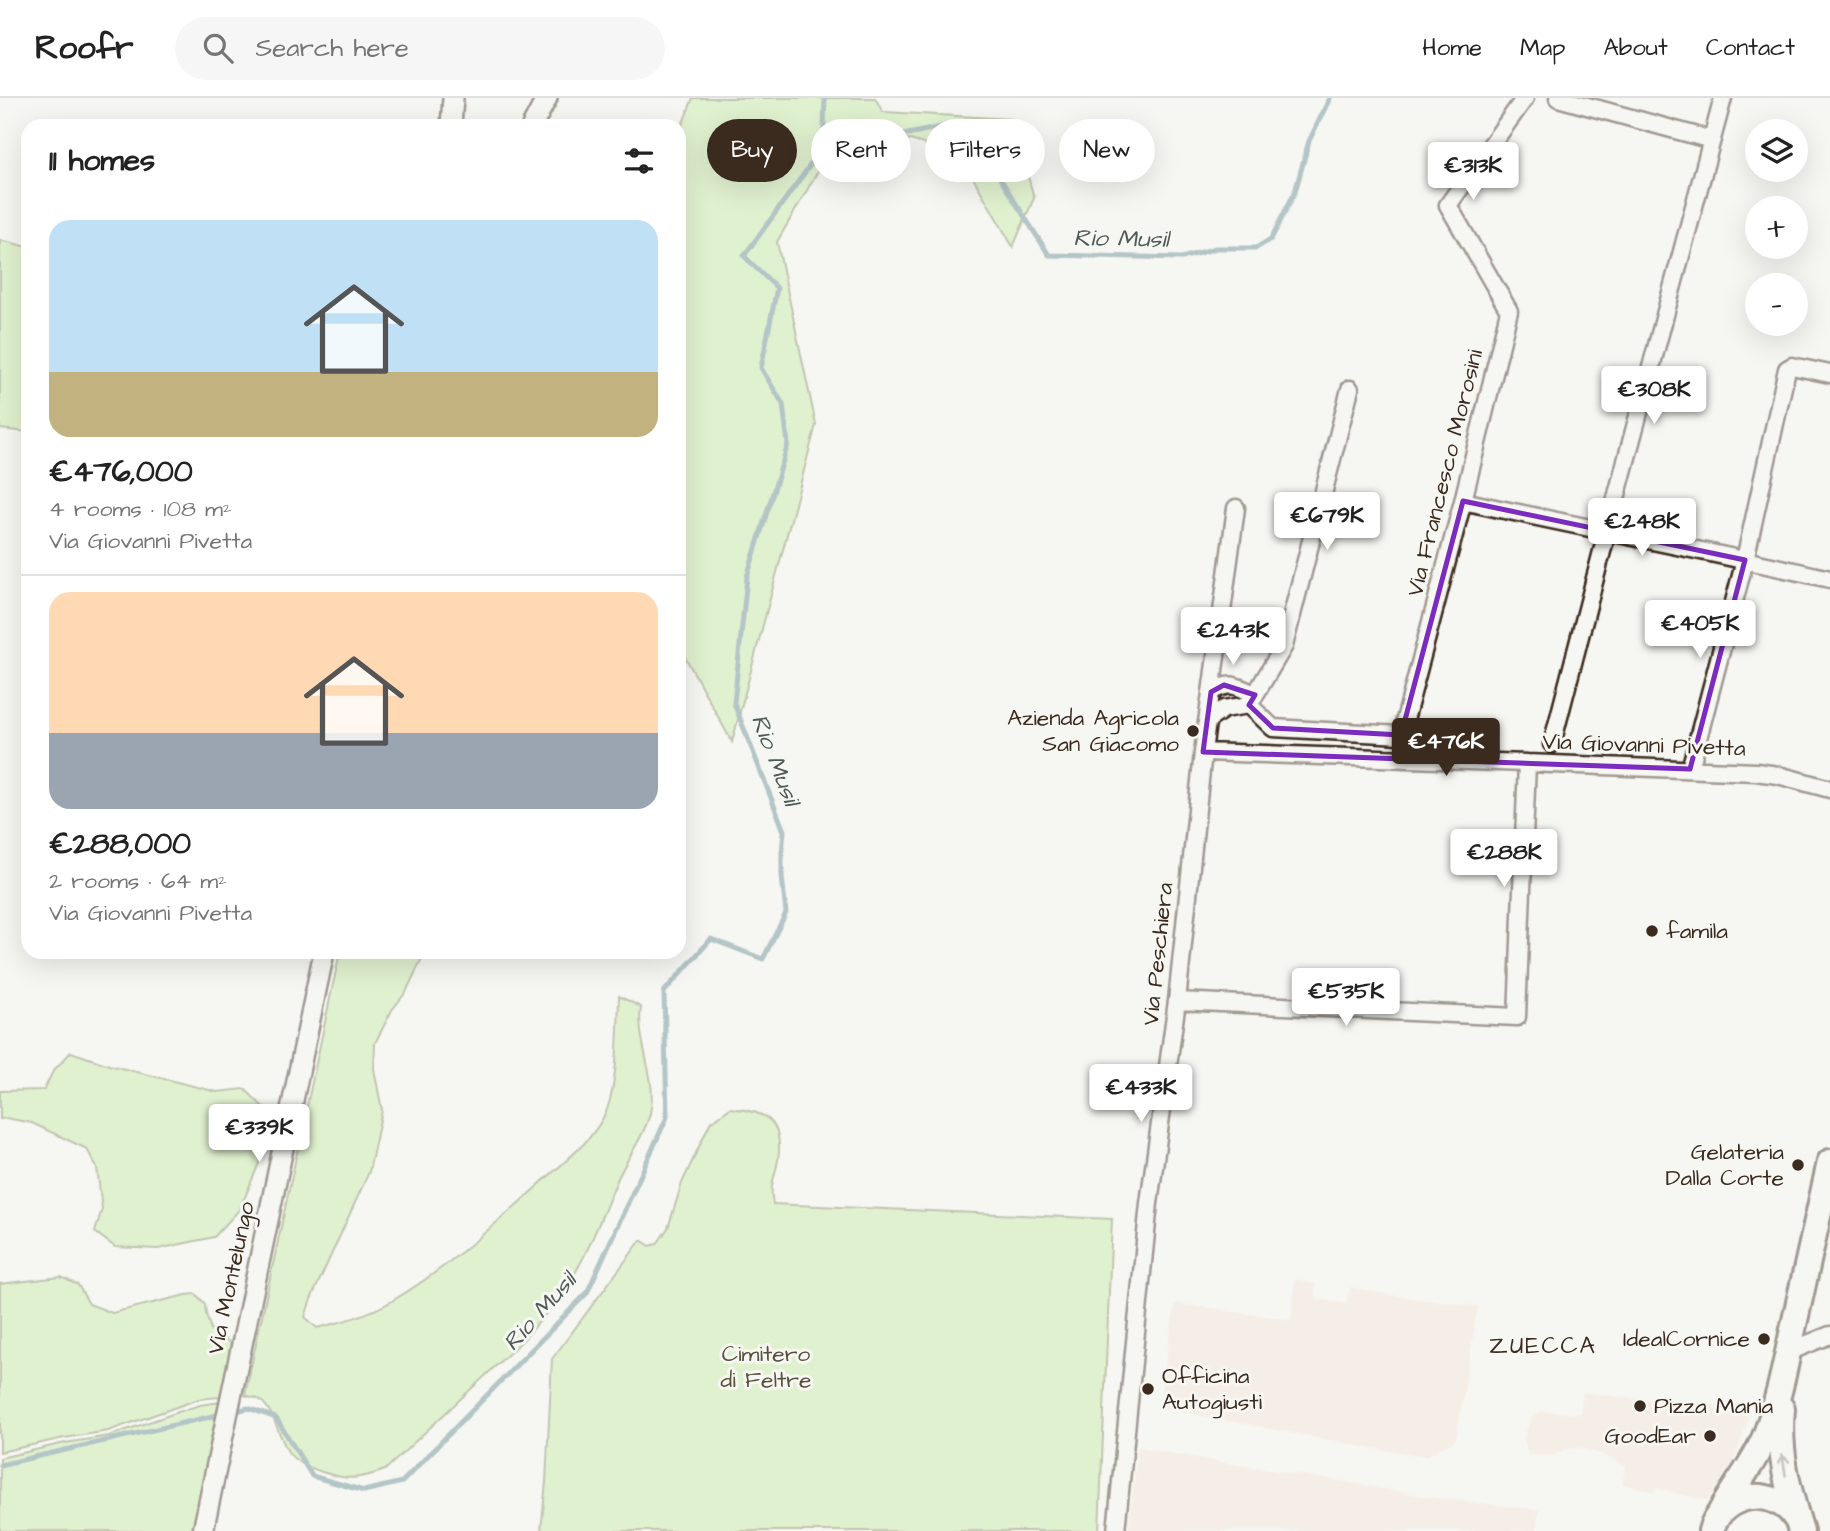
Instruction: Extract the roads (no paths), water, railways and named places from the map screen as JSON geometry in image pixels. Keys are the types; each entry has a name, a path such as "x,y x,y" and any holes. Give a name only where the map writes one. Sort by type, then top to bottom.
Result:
{"main road":[{"path":"1715,1522 1765,1436 1788,1352 1830,1162"},
{"path":"1788,1352 1781,1447 1784,1472 1801,1531"},
{"path":"1715,1522 1731,1503 1745,1497 1760,1496 1787,1508 1797,1519 1801,1531"}],"street":[{"path":"452,119 453,98"},
{"path":"536,119 547,98"},
{"name":"Via Francesco Morosini","path":"1252,700 1273,728 1401,735 1463,500 1508,311 1448,205 1525,98"},
{"path":"1558,98 1712,140"},
{"path":"1552,744 1723,98"},
{"path":"1690,769 1745,559 1787,369 1792,366 1830,374"},
{"path":"1207,721 1224,709 1252,700 1284,646 1350,388"},
{"path":"1463,500 1830,579"},
{"name":"Via Peschiera","path":"1116,1531 1149,1203 1177,1001 1203,752 1236,508"},
{"path":"1211,692 1224,685 1237,686 1252,700"},
{"name":"Via Giovanni Pivetta","path":"1203,752 1690,769 1778,775 1830,789"},
{"path":"1177,1001 1517,1017 1527,763"},
{"name":"Via Montelungo","path":"203,1531 323,959"},
{"path":"1788,1352 1830,1335"}],"waterway":[{"path":"824,119 825,98"},
{"name":"Rio Musil","path":"232,1412 248,1408 276,1418 312,1476 364,1491 402,1482 587,1293 667,1117 664,992 711,939 763,959 786,913 782,876 784,831 734,703 747,577 788,444 783,404 761,368 777,288 744,256 819,153 964,122 1049,255 1182,258 1216,248 1256,248 1271,239 1295,192 1309,141 1330,98"},
{"name":"Rio Musil","path":"0,1465 222,1414"}],"place":[{"name":"Azienda Agricola San Giacomo","path":"1193,731"},
{"name":"famila","path":"1652,931"},
{"name":"Gelateria Dalla Corte","path":"1798,1165"},
{"name":"IdealCornice","path":"1764,1339"},
{"name":"Officina Autogiusti","path":"1148,1389"},
{"name":"Pizza Mania","path":"1640,1406"},
{"name":"GoodEar","path":"1710,1436"}],"district":[{"name":"ZUECCA","path":"1543,1346"}],"park label":[{"name":"Cimitero di Feltre","path":"766,1367"}]}
